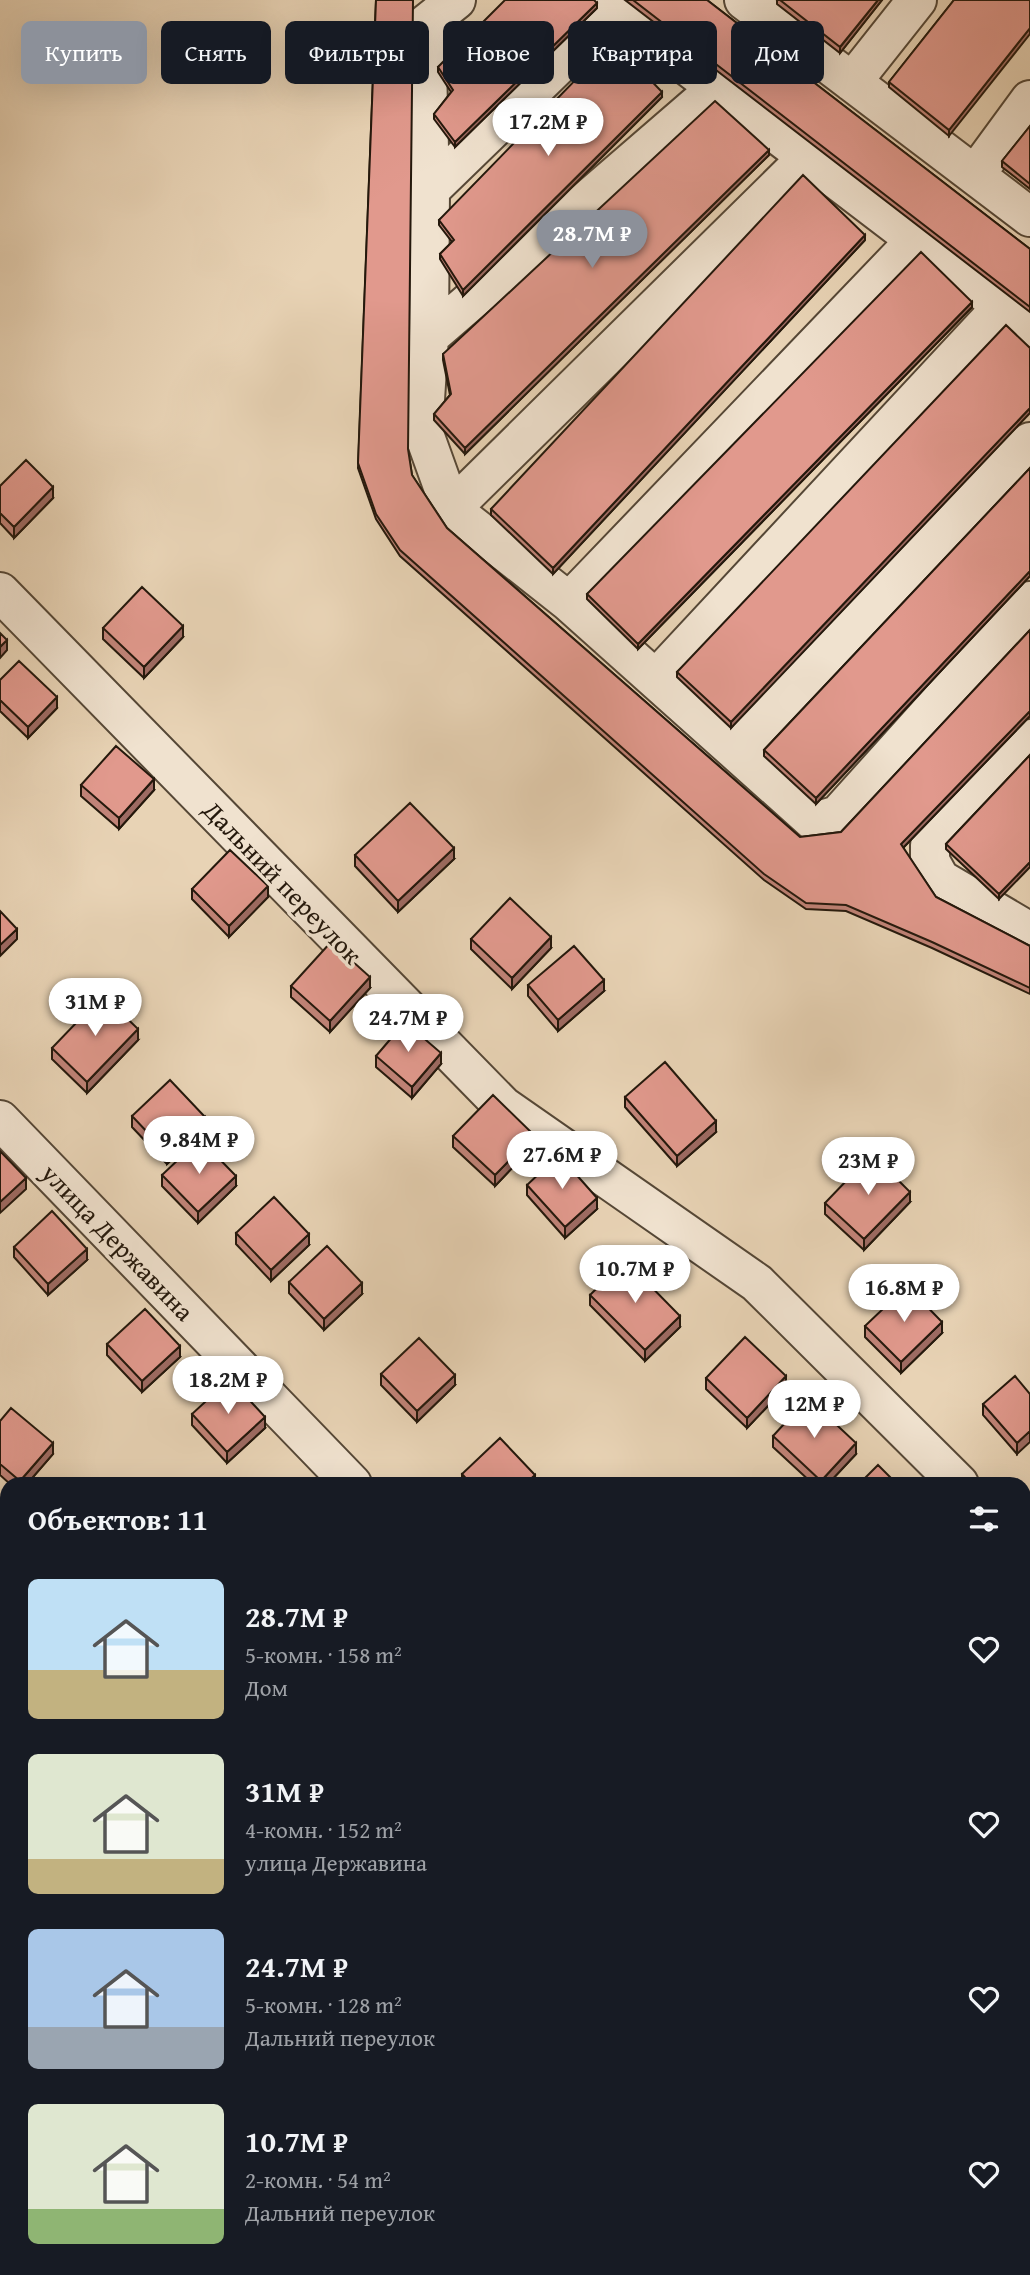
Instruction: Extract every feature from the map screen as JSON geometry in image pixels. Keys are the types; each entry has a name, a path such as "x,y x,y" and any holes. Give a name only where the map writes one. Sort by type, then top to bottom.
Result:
{"street":[{"path":"456,0 426,24 430,190 429,337 423,431 450,509 569,602 815,822 838,815 1030,601"},
{"path":"744,0 1030,217"},
{"path":"852,82 917,0"},
{"path":"430,190 608,5 1016,316 656,679"},
{"path":"429,337 717,88"},
{"path":"975,175 1030,100"},
{"path":"450,509 808,158"},
{"path":"569,602 915,240"},
{"path":"736,751 1030,442"},
{"name":"Дальний переулок","path":"0,592 503,1106 757,1283 952,1477"},
{"path":"1025,921 940,879 930,861 930,845 1030,739"},
{"name":"улица Державина","path":"0,1120 345,1477"}],"building":[{"path":"376,0 413,0 413,21 375,21"},
{"path":"505,0 594,0 597,3 579,21 568,21 568,31 554,45 554,21 484,21"},
{"path":"633,0 707,0 734,21 731,21 731,76 717,65 717,21 660,21"},
{"path":"780,0 878,0 840,47 824,34 824,21 807,21"},
{"path":"954,0 1030,0 1030,28 949,130 889,82"},
{"path":"443,62 443,75 438,67"},
{"path":"373,84 412,84 408,449 412,475 447,528 800,837 841,832 1030,630 1030,711 901,844 936,897 1030,946 1030,988 846,905 806,903 764,874 400,550 376,514 358,463"},
{"path":"449,84 514,84 455,142 434,114 453,90"},
{"path":"571,84 654,84 662,92 463,290 440,254 454,240 439,220"},
{"path":"742,84 816,84 1030,249 1030,307"},
{"path":"715,101 769,150 465,448 434,414 451,394 443,354"},
{"path":"1030,126 1030,184 1002,161"},
{"path":"803,175 865,235 553,568 491,509"},
{"path":"921,252 972,302 638,644 587,594"},
{"path":"1006,325 1030,348 1030,408 731,722 677,672"},
{"path":"26,460 53,487 14,527 0,513 0,486"},
{"path":"1030,468 1030,571 816,798 764,750"},
{"path":"142,587 183,626 144,667 103,628"},
{"path":"0,633 7,640 0,647"},
{"path":"19,661 57,697 28,727 0,700 0,680"},
{"path":"116,746 154,779 119,818 81,785"},
{"path":"1030,755 1030,862 999,894 946,844"},
{"path":"410,803 454,848 398,901 355,855"},
{"path":"230,850 268,886 229,926 192,889"},
{"path":"510,898 551,937 512,978 471,939"},
{"path":"0,911 17,929 0,945"},
{"path":"331,942 370,977 330,1021 291,986"},
{"path":"574,946 604,980 558,1020 528,985"},
{"path":"103,995 138,1029 87,1082 52,1048"},
{"path":"405,1022 441,1053 412,1087 376,1056"},
{"path":"665,1062 716,1121 677,1156 625,1097"},
{"path":"170,1080 205,1117 167,1153 132,1116"},
{"path":"493,1095 534,1135 495,1175 453,1136"},
{"path":"200,1139 236,1176 198,1212 162,1175"},
{"path":"0,1151 26,1178 0,1202"},
{"path":"872,1154 910,1192 864,1239 825,1203"},
{"path":"559,1155 597,1198 565,1227 527,1185"},
{"path":"274,1197 309,1234 271,1270 236,1233"},
{"path":"52,1211 87,1249 48,1284 14,1247"},
{"path":"327,1246 362,1283 324,1319 289,1282"},
{"path":"625,1260 680,1316 645,1350 590,1295"},
{"path":"907,1286 942,1322 901,1362 865,1326"},
{"path":"145,1309 180,1346 142,1381 107,1344"},
{"path":"745,1337 786,1376 747,1418 706,1378"},
{"path":"419,1338 455,1375 417,1411 381,1374"},
{"path":"1015,1376 1030,1394 1030,1431 1017,1443 983,1404"},
{"path":"230,1379 265,1417 227,1452 192,1414"},
{"path":"808,1398 856,1443 825,1477 817,1477 773,1436"},
{"path":"11,1408 53,1443 23,1477 15,1477 0,1464 0,1421"},
{"path":"500,1438 535,1475 465,1477 462,1474"},
{"path":"878,1465 890,1477 866,1477"}]}
